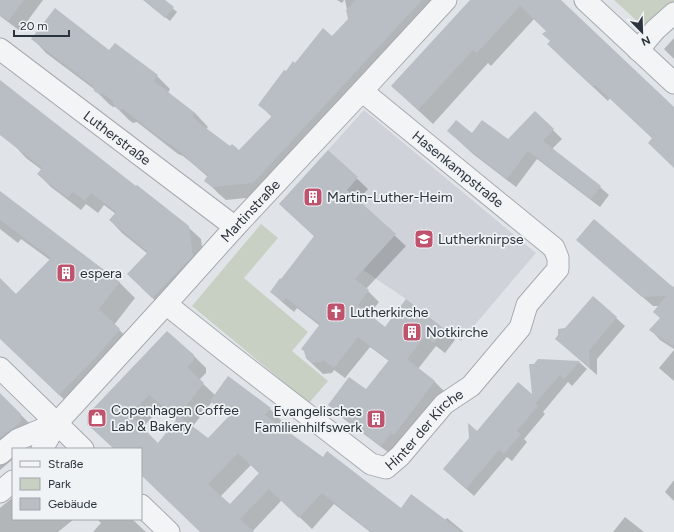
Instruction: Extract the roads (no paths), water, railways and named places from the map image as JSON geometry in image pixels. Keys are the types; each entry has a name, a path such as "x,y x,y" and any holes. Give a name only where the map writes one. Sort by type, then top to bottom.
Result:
{"street":[{"name":"Martinstraße","path":"57,423 235,226 446,0"},
{"path":"585,0 674,83"},
{"path":"638,50 655,30 674,13"},
{"name":"Lutherstraße","path":"0,49 235,226"},
{"name":"Hasenkampstraße","path":"362,91 554,248"},
{"name":"Hinter der Kirche","path":"166,304 230,356 371,464 386,468 400,456 444,404 471,386 520,328 527,305 558,268 558,258 554,248"},
{"path":"0,368 83,448"},
{"path":"43,448 57,423"},
{"path":"0,454 17,440 57,423"},
{"path":"0,492 12,482"},
{"path":"142,506 169,532"}],"place":[{"name":"Martin-Luther-Heim","path":"313,197"},
{"name":"Lutherknirpse","path":"424,239"},
{"name":"espera","path":"66,273"},
{"name":"Lutherkirche","path":"336,312"},
{"name":"Notkirche","path":"412,332"},
{"name":"Copenhagen Coffee Lab & Bakery","path":"97,418"},
{"name":"Evangelisches Familienhilfswerk","path":"376,419"}]}
